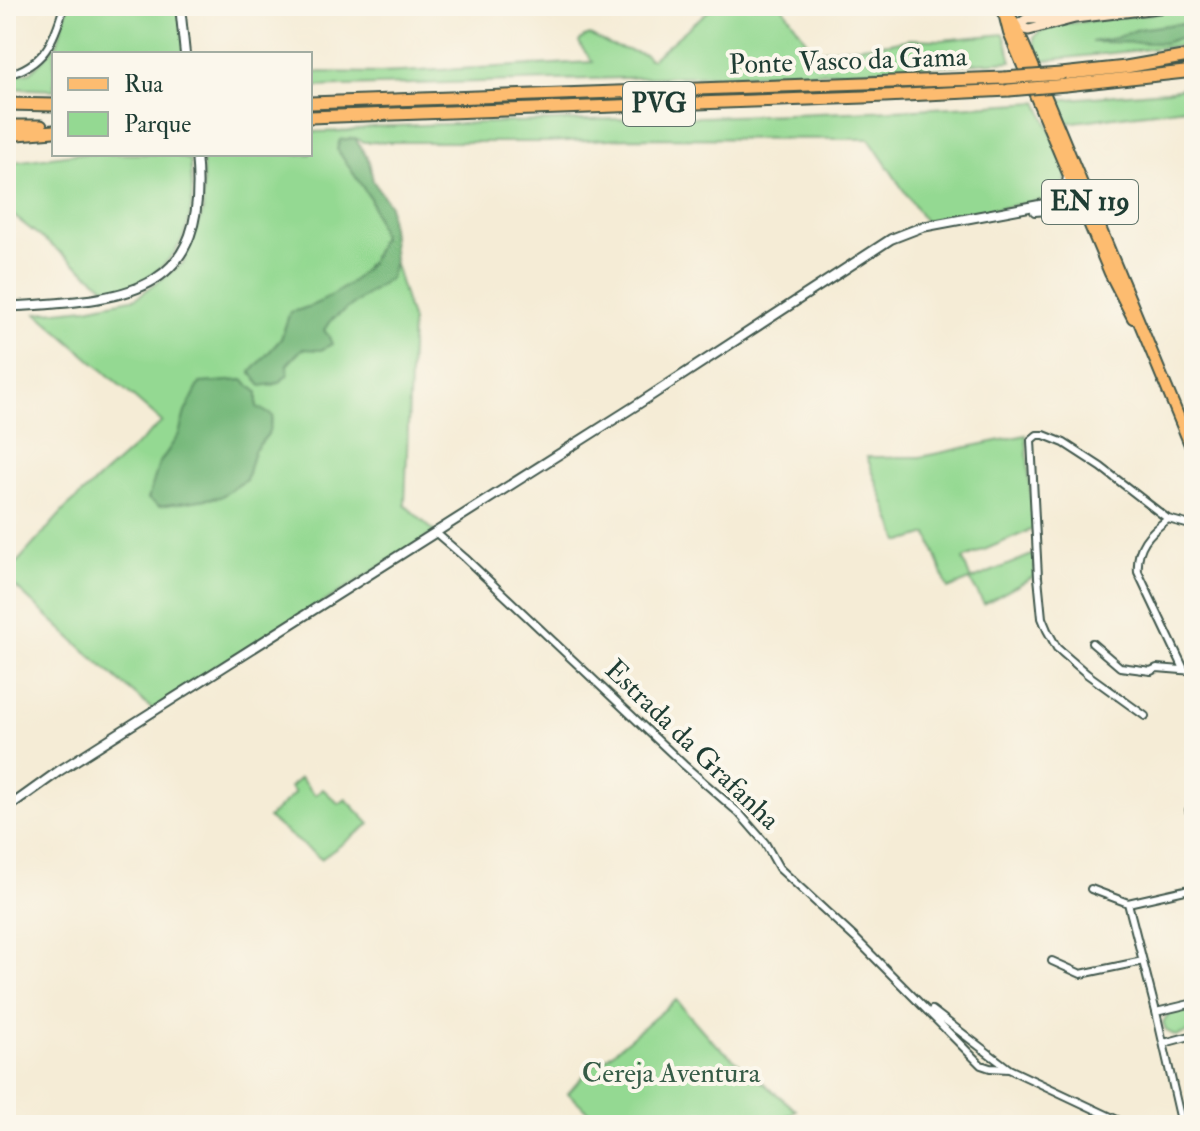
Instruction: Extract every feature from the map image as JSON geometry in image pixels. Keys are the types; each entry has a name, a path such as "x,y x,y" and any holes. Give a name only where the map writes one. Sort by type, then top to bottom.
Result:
{"highway":[{"name":"Ponte Vasco da Gama","path":"1064,79 1194,55"},
{"name":"Ponte Vasco da Gama","path":"312,117 864,97 1194,71"},
{"name":"Ponte Vasco da Gama","path":"312,103 1006,84"},
{"path":"6,104 52,105"},
{"path":"6,130 52,128"}],"main road":[{"name":"EN 119","path":"1003,6 1079,202 1114,283 1162,377"},
{"path":"1012,28 1027,19 1075,18 1174,6"},
{"path":"1012,28 1029,30 1075,18"},
{"path":"1031,61 1030,38 1044,25"},
{"name":"EN 119","path":"1012,28 1031,61 1194,454"}],"street":[{"path":"6,75 24,69 48,48 64,6"},
{"path":"180,6 185,52"},
{"path":"6,307 106,298 136,290 161,275 182,251 195,220 196,156"},
{"path":"1050,203 1065,190 1068,172"},
{"path":"990,216 1073,208 1079,202 1083,184"},
{"path":"6,809 59,771 891,239 912,230 1065,199 1079,202 1088,209 1119,271"},
{"path":"1060,210 1081,215 1091,230"},
{"path":"1145,716 1057,648 1042,618 1031,440 1037,435 1044,435 1064,443 1101,467 1168,519 1194,526"},
{"path":"1180,521 1194,517"},
{"path":"1168,519 1145,539 1138,556 1138,572 1184,669"},
{"name":"Estrada da Grafanha","path":"435,532 739,813 765,843 779,868 856,939 981,1065 1009,1069"},
{"path":"1092,643 1120,667 1194,671"},
{"path":"1189,810 1194,827"},
{"path":"1091,889 1128,903 1194,888"},
{"path":"1128,903 1184,1125 1194,1124"},
{"path":"1052,961 1081,974 1143,961"},
{"name":"Estrada da Grafanha","path":"912,994 1009,1069 1128,1125"},
{"path":"1156,1012 1194,1003"},
{"path":"1164,1043 1194,1035"}],"green space":[{"path":"68,6 179,6 185,52 52,52 52,90 6,88 6,77 31,72 57,44"},
{"path":"714,6 782,6 806,40 804,52 910,39 942,40 1004,34 1012,61 831,72 312,87 312,72 381,73 593,62 579,42 590,35 609,45 652,59"},
{"path":"1194,8 1194,44 1039,61 1035,49 1034,38 1039,32 1056,25"},
{"path":"1182,24 1191,31 1164,43 1092,42 1116,38 1138,29"},
{"path":"1194,86 1194,107 1066,123 1057,100 1166,91"},
{"path":"1038,102 1068,172 1061,192 1049,199 925,222 869,139 340,140 337,149 370,198 382,237 371,261 356,278 323,300 290,312 281,339 251,373 270,386 279,383 288,374 287,365 302,349 329,337 324,330 330,320 390,278 394,261 412,322 405,505 435,532 153,710 7,579 12,568 65,509 162,422 37,313 136,298 183,263 203,212 203,156 312,156 312,132 371,127 788,114","holes":["243,380 268,434 254,451 245,480 220,497 159,506 149,499 159,464 220,382"]},
{"path":"355,138 369,161 373,181 389,204 394,261 390,278 330,321 324,330 332,344 321,350 302,349 287,364 288,374 279,383 261,386 251,372 281,339 290,312 323,300 356,278 371,261 382,237 370,198 337,149 340,140"},
{"path":"58,156 178,156 190,160 192,197 186,231 170,258 159,269 131,286 115,292 109,290 6,210 6,163"},
{"path":"243,380 257,392 257,407 273,416 268,434 254,451 246,480 220,497 159,506 148,499 159,464 179,434 185,412 200,383"},
{"path":"1026,435 1033,529 963,559 971,580 1034,554 1035,576 984,604 970,580 948,589 928,534 899,541 867,457 920,457"},
{"path":"300,778 315,795 323,789 339,804 346,799 370,824 321,859 268,818 295,793 290,787"},
{"name":"Cereja Aventura","path":"676,1000 711,1040 796,1110 775,1125 603,1125 568,1093 598,1060 605,1059"},
{"path":"1194,1008 1194,1031 1175,1036 1166,1030 1163,1023 1169,1014"}]}
